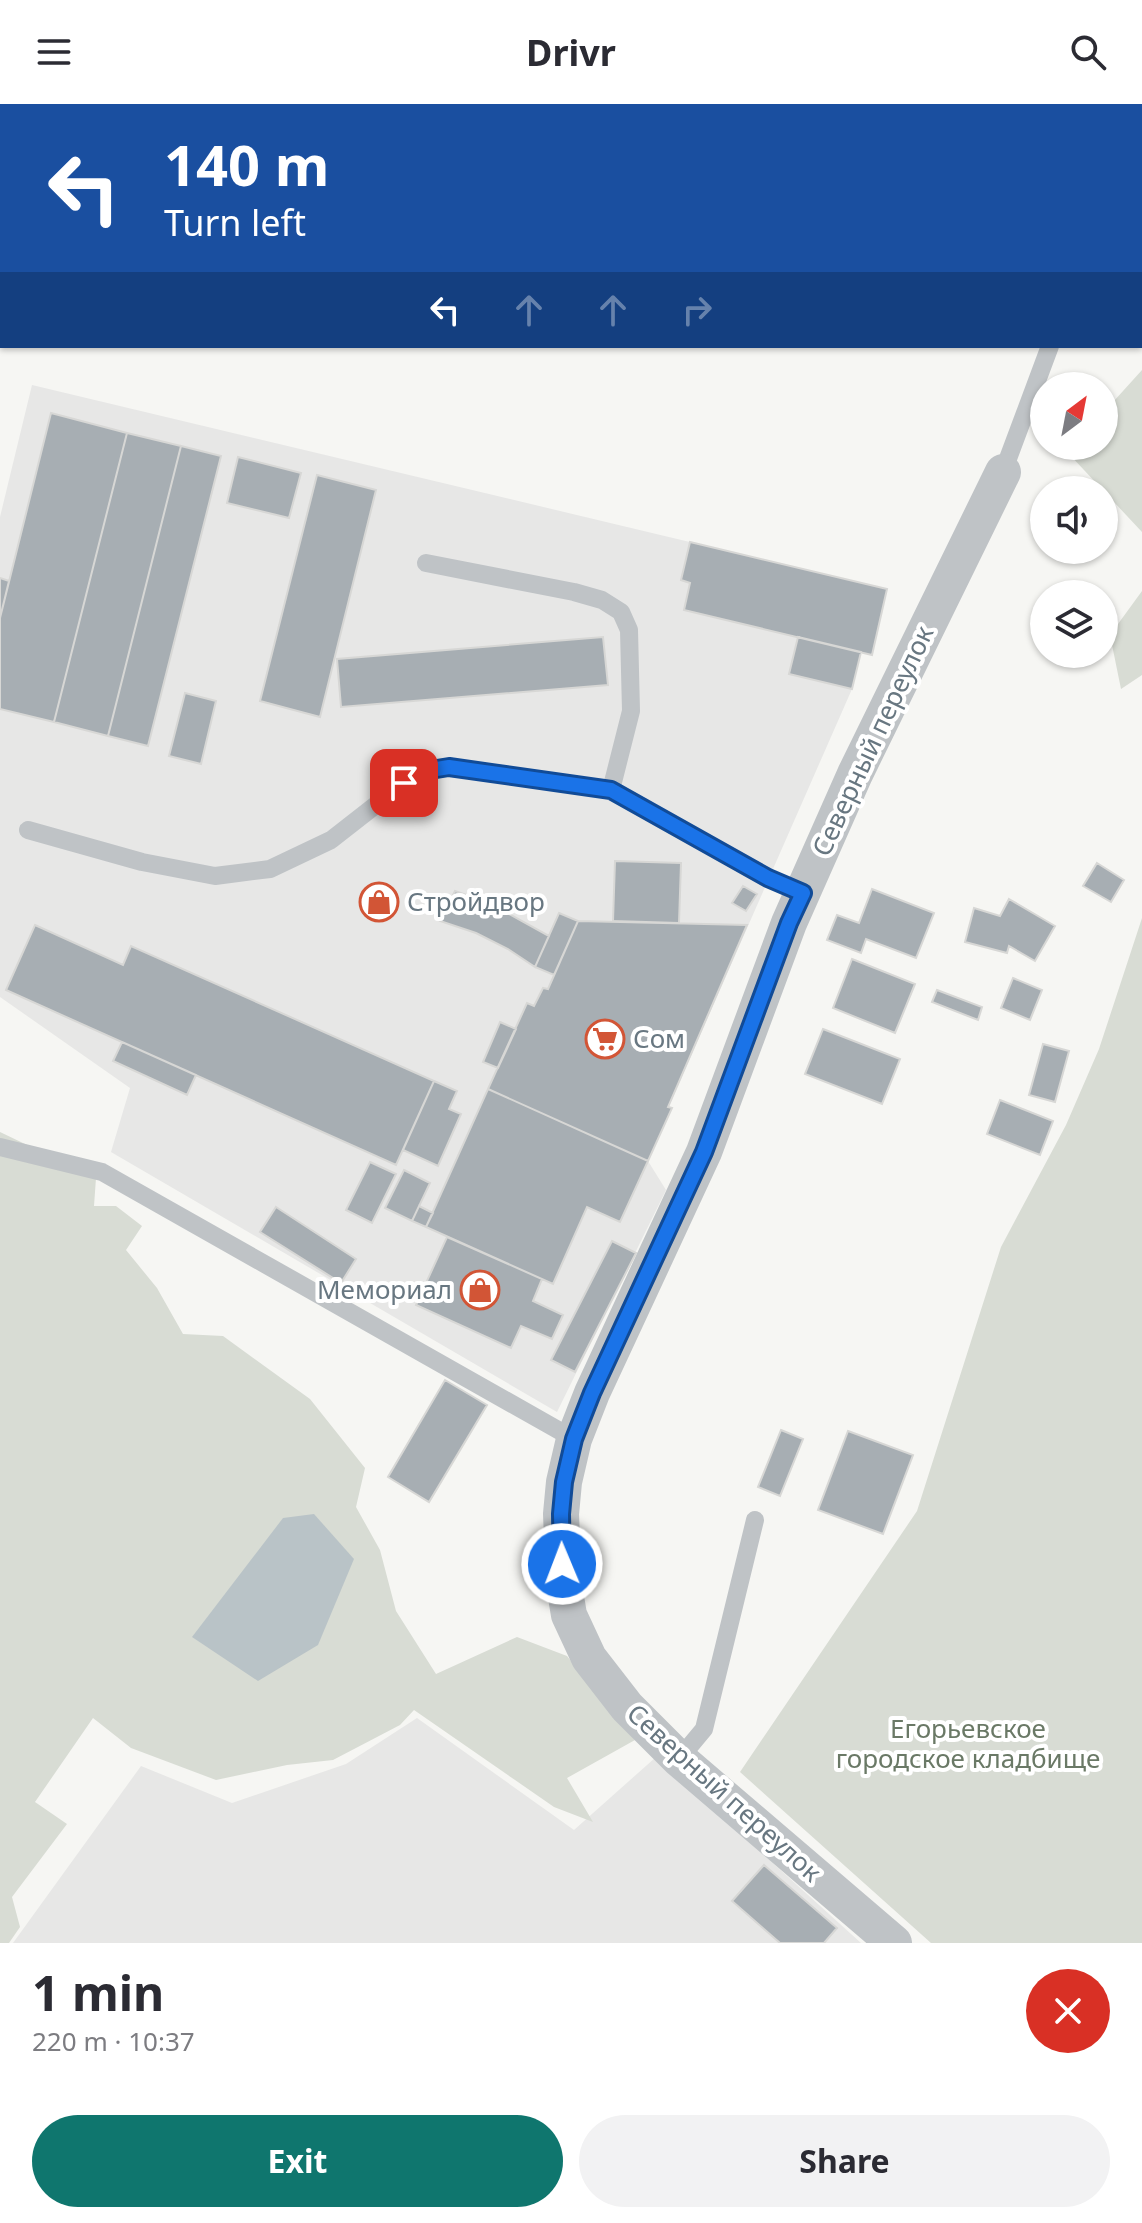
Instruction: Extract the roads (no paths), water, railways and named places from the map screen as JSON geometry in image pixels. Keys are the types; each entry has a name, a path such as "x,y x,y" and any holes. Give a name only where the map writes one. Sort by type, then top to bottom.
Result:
{"street":[{"name":"Северный переулок","path":"894,1943 679,1759 627,1707 589,1658 569,1615 564,1585 561,1514 564,1482 574,1439 592,1393 704,1152 789,923 855,774 1003,472"}],"lane":[{"path":"1003,472 1049,348"},
{"path":"426,563 574,592 602,600 621,612 629,630 631,711 611,790"},
{"path":"28,830 142,862 215,876 270,869 331,840 418,772 449,767 611,790 768,878 803,893"},
{"path":"0,1147 102,1172 574,1439"},
{"path":"679,1759 704,1729 755,1520"}],"place":[{"name":"Стройдвор","path":"379,902"},
{"name":"Сом","path":"605,1039"},
{"name":"Мемориал","path":"480,1290"}],"park label":[{"name":"Егорьевское городское кладбище","path":"968,1744"}]}
